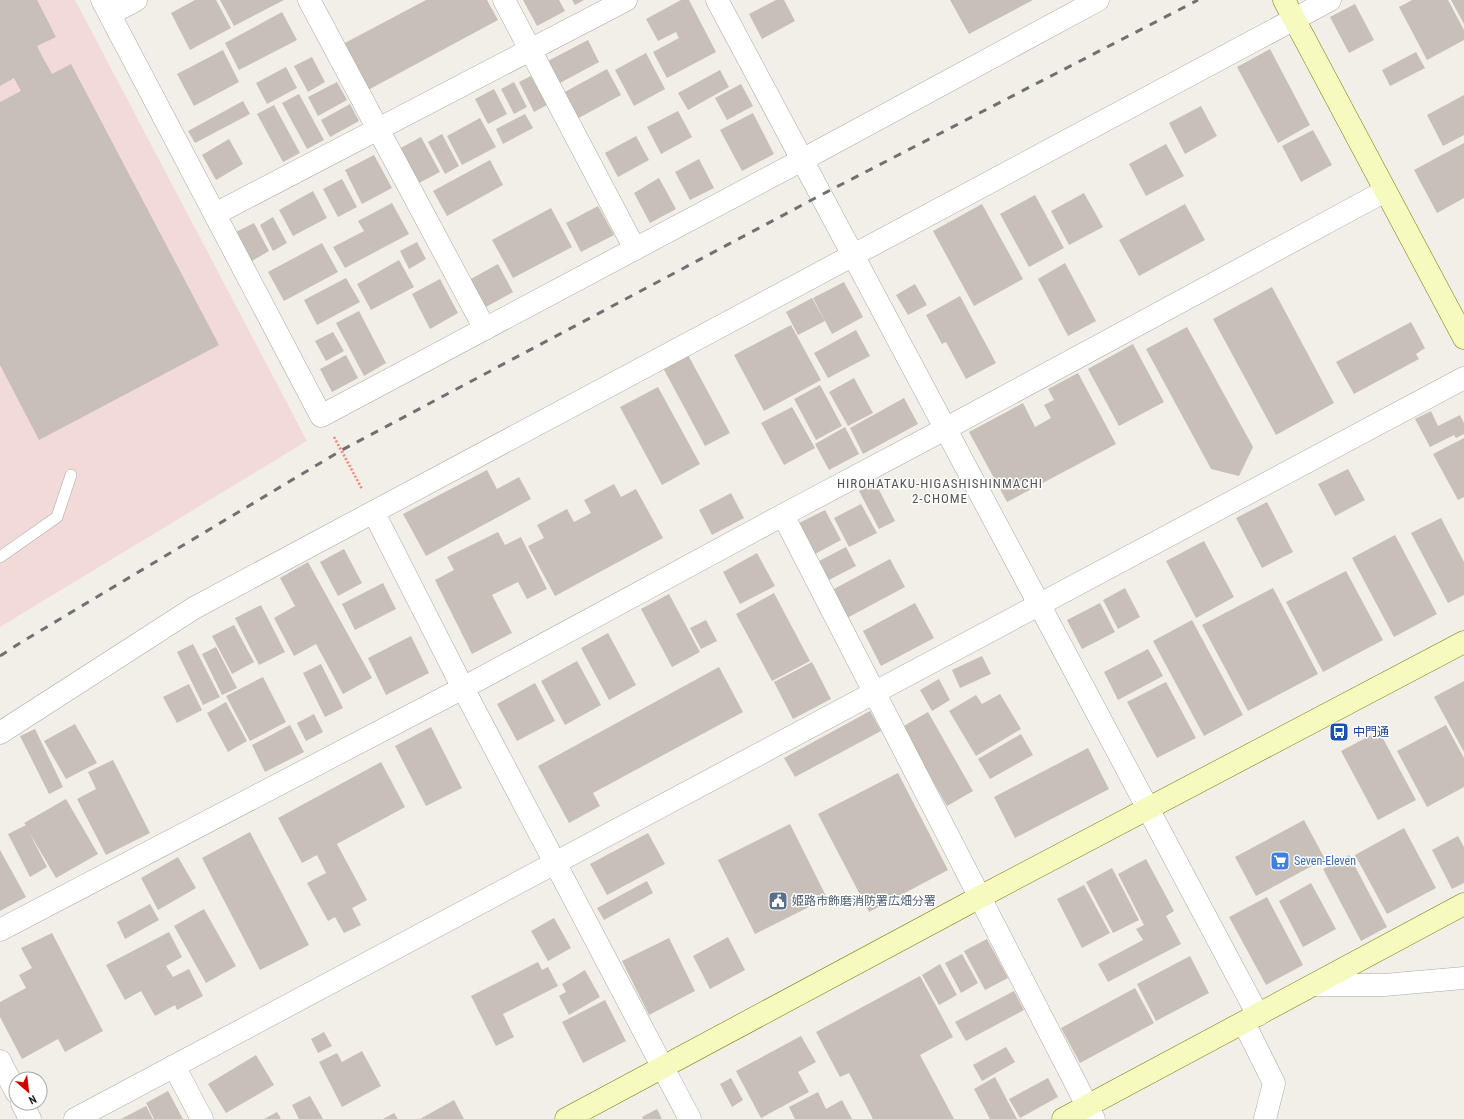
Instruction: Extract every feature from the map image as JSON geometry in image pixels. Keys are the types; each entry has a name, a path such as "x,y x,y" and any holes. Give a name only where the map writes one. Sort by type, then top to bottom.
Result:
{"street":[{"path":"136,0 106,7 321,416 802,160 1098,0"},
{"path":"309,0 485,329"},
{"path":"504,0 635,249"},
{"path":"215,214 626,0"},
{"path":"1284,0 1464,338"},
{"path":"0,733 194,608 1330,0"},
{"path":"724,2 802,160 1149,809 1251,1019 1274,1083 1265,1119"},
{"path":"0,930 463,688 1385,191"},
{"path":"75,1119 1464,378"},
{"path":"374,513 463,688 690,1119"},
{"path":"783,515 1091,1112"},
{"path":"566,1119 980,897 1464,642"},
{"path":"1063,1119 1091,1112 1251,1019 1464,904"},
{"path":"1314,985 1384,985 1464,978"},
{"path":"0,1061 8,1076"},
{"path":"174,1066 202,1119"}],"lane":[{"path":"0,557 57,517 71,476"}],"path":[{"path":"321,416 342,450 374,513"}],"shaded area":[{"path":"0,0 75,0 307,441 0,627"}],"building":[{"path":"0,0 37,0 56,37 37,46 42,56 52,74 71,64 219,345 39,440 0,365 0,102 21,91 14,78 0,86"},
{"path":"195,0 216,0 231,28 190,50 171,13"},
{"path":"220,0 284,0 234,26"},
{"path":"426,0 487,0 498,20 368,90 343,44"},
{"path":"523,0 559,0 565,11 537,26"},
{"path":"572,0 584,0 575,5"},
{"path":"681,0 689,0 716,52 667,78 653,52 679,38 676,32 658,41 646,19"},
{"path":"776,0 784,0 795,21 762,39 749,14"},
{"path":"950,0 1033,0 969,34"},
{"path":"1412,0 1448,0 1464,30 1464,40 1427,60 1399,7"},
{"path":"1451,0 1464,0 1464,24"},
{"path":"1355,4 1374,40 1349,53 1330,17"},
{"path":"282,12 297,40 239,70 225,43"},
{"path":"588,40 599,62 558,84 546,62"},
{"path":"1270,49 1310,125 1278,143 1237,67"},
{"path":"223,50 239,82 194,106 177,74"},
{"path":"1416,52 1425,68 1390,86 1382,70"},
{"path":"646,53 665,89 634,106 615,70"},
{"path":"312,57 325,82 308,92 294,66"},
{"path":"286,67 297,88 267,104 256,83"},
{"path":"607,69 621,95 575,120 561,94"},
{"path":"720,70 729,87 688,110 678,93"},
{"path":"531,76 547,105 534,112 519,82"},
{"path":"337,82 347,100 318,116 308,97"},
{"path":"514,82 527,107 514,114 501,89"},
{"path":"741,84 753,106 727,120 715,98"},
{"path":"494,89 507,114 488,124 475,99"},
{"path":"299,94 324,140 307,149 282,103"},
{"path":"1464,95 1464,135 1443,146 1427,115"},
{"path":"243,101 250,114 195,143 188,131"},
{"path":"350,104 359,121 330,137 321,120"},
{"path":"274,105 300,153 283,162 257,114"},
{"path":"1201,106 1217,136 1185,154 1169,123"},
{"path":"678,111 692,137 661,154 647,127"},
{"path":"753,113 774,154 742,171 720,130"},
{"path":"525,114 533,128 503,144 496,129"},
{"path":"480,118 496,147 462,165 447,136"},
{"path":"1313,130 1332,165 1301,182 1282,146"},
{"path":"442,134 459,166 445,174 428,142"},
{"path":"636,136 649,160 618,177 605,153"},
{"path":"421,137 440,172 415,185 397,150"},
{"path":"229,139 243,164 216,180 202,155"},
{"path":"1464,143 1464,198 1437,213 1414,170"},
{"path":"1166,144 1184,176 1146,196 1129,164"},
{"path":"374,155 392,188 362,204 345,170"},
{"path":"699,159 714,188 690,200 675,172"},
{"path":"490,160 503,185 447,216 433,191"},
{"path":"659,178 676,209 650,223 634,193"},
{"path":"342,179 357,207 338,217 323,189"},
{"path":"313,191 327,218 293,236 279,210"},
{"path":"1084,193 1103,227 1069,245 1051,211"},
{"path":"1035,195 1064,248 1029,267 1000,214"},
{"path":"392,203 409,234 345,268 333,247 364,231 358,221"},
{"path":"982,204 1023,279 974,306 933,231"},
{"path":"1185,204 1205,240 1139,276 1119,240"},
{"path":"598,206 614,235 581,252 566,223"},
{"path":"551,208 572,247 513,278 492,240"},
{"path":"273,217 287,243 273,251 260,225"},
{"path":"254,223 269,251 252,261 236,232"},
{"path":"417,242 426,259 409,269 400,251"},
{"path":"322,243 338,272 284,301 268,272"},
{"path":"399,260 414,287 371,310 357,284"},
{"path":"1065,263 1096,321 1068,336 1038,279"},
{"path":"498,264 513,292 484,308 469,280"},
{"path":"346,278 360,302 317,325 304,300"},
{"path":"440,279 458,313 430,329 412,294"},
{"path":"844,282 863,317 832,334 813,298"},
{"path":"915,284 927,305 908,315 896,295"},
{"path":"1272,287 1334,403 1276,435 1213,319"},
{"path":"960,296 996,363 966,379 946,342 942,344 926,315"},
{"path":"812,298 825,321 798,335 786,312"},
{"path":"359,311 386,363 364,376 336,323"},
{"path":"1411,322 1425,348 1416,354 1419,359 1354,394 1336,362"},
{"path":"791,325 821,380 764,411 734,355"},
{"path":"1187,327 1253,447 1239,476 1211,469 1146,349"},
{"path":"856,330 870,356 828,378 814,353"},
{"path":"333,332 344,351 326,361 315,341"},
{"path":"1133,344 1164,402 1119,426 1088,369"},
{"path":"687,353 730,433 705,446 662,366"},
{"path":"346,355 358,378 332,392 320,369"},
{"path":"1078,373 1116,444 1007,502 969,432 1023,403 1035,427 1051,418 1044,405 1054,400 1048,389"},
{"path":"854,378 873,413 848,426 829,392"},
{"path":"820,385 842,426 816,440 794,399"},
{"path":"658,387 700,464 662,485 620,407"},
{"path":"904,398 918,424 863,454 850,428"},
{"path":"792,407 815,448 784,465 761,423"},
{"path":"1431,411 1438,426 1460,415 1464,423 1464,434 1456,438 1454,435 1430,447 1415,419"},
{"path":"845,427 859,454 829,470 815,444"},
{"path":"1464,438 1464,497 1458,500 1433,454"},
{"path":"1348,469 1365,500 1335,516 1318,484"},
{"path":"487,470 497,489 519,477 531,499 426,556 403,514"},
{"path":"875,482 895,521 879,529 859,491"},
{"path":"614,484 621,497 636,489 663,538 555,596 528,546 544,538 537,525 567,509 574,522 591,513 584,500"},
{"path":"731,493 744,518 712,535 699,510"},
{"path":"1267,502 1293,552 1262,568 1236,518"},
{"path":"861,504 877,533 849,547 834,518"},
{"path":"825,510 841,540 815,554 799,523"},
{"path":"1441,518 1464,562 1464,595 1448,603 1411,533"},
{"path":"498,532 505,545 521,537 547,589 527,599 518,582 492,595 512,633 472,654 435,580 454,570 447,557"},
{"path":"1395,535 1437,614 1394,637 1352,558"},
{"path":"1204,541 1234,597 1196,618 1166,561"},
{"path":"846,547 856,566 827,581 817,562"},
{"path":"344,549 362,583 338,596 320,562"},
{"path":"757,553 775,586 740,604 723,572"},
{"path":"890,559 905,587 847,618 832,590"},
{"path":"308,562 372,678 343,694 316,644 294,656 274,618 295,606 280,578"},
{"path":"1346,571 1383,640 1323,672 1286,602"},
{"path":"383,583 396,609 355,630 342,604"},
{"path":"1125,588 1140,617 1118,629 1103,600"},
{"path":"1273,588 1318,674 1248,711 1202,625"},
{"path":"774,593 810,661 772,681 736,614"},
{"path":"669,594 700,652 672,667 641,609"},
{"path":"915,603 934,638 881,666 863,631"},
{"path":"1100,603 1115,632 1082,649 1067,620"},
{"path":"261,605 285,652 259,665 235,618"},
{"path":"706,620 717,641 701,649 690,628"},
{"path":"1192,620 1243,715 1204,736 1153,641"},
{"path":"234,625 254,662 232,674 212,636"},
{"path":"608,633 636,685 609,700 581,648"},
{"path":"411,636 429,673 386,695 368,658"},
{"path":"193,644 220,697 203,705 177,652"},
{"path":"216,647 237,688 222,695 202,654"},
{"path":"1148,649 1163,676 1118,700 1104,672"},
{"path":"982,656 991,674 960,688 952,670"},
{"path":"577,661 601,705 565,725 541,681"},
{"path":"812,662 831,699 793,719 774,682"},
{"path":"321,664 343,708 325,717 303,673"},
{"path":"719,667 743,712 593,793 600,806 569,823 538,766"},
{"path":"263,677 286,722 250,741 226,696"},
{"path":"939,679 950,700 932,711 920,690"},
{"path":"1464,681 1464,752 1434,697"},
{"path":"1166,682 1196,738 1157,758 1127,702"},
{"path":"535,683 555,721 517,741 497,704"},
{"path":"189,684 202,710 177,723 163,697"},
{"path":"1000,694 1021,729 976,756 949,711 976,695 982,704"},
{"path":"226,702 247,741 228,752 207,713"},
{"path":"870,711 881,731 795,777 784,758"},
{"path":"928,712 973,791 947,806 902,727"},
{"path":"314,714 323,732 306,741 297,723"},
{"path":"75,724 97,763 66,779 44,741"},
{"path":"290,725 304,752 265,772 252,745"},
{"path":"1446,725 1464,758 1464,787 1427,807 1397,751"},
{"path":"431,727 462,788 426,806 395,746"},
{"path":"35,729 63,787 49,794 20,736"},
{"path":"1379,731 1416,800 1378,820 1341,751"},
{"path":"1021,734 1033,755 990,779 978,759"},
{"path":"1088,748 1109,789 1015,838 994,797"},
{"path":"113,760 150,833 106,855 77,799 96,789 88,772"},
{"path":"381,762 405,807 337,844 367,900 352,908 361,925 344,933 335,917 328,921 307,883 326,873 317,855 302,863 278,818"},
{"path":"898,773 948,870 869,912 818,814"},
{"path":"66,799 98,854 56,878 29,832 47,867 30,877 8,834 26,825 24,823"},
{"path":"1304,820 1325,859 1256,896 1235,857"},
{"path":"790,824 827,898 755,934 718,860"},
{"path":"1404,828 1436,888 1387,914 1355,855"},
{"path":"250,832 309,945 260,970 202,858"},
{"path":"648,833 665,864 607,895 590,864"},
{"path":"1458,836 1464,847 1464,883 1452,889 1432,850"},
{"path":"0,850 26,897 0,911"},
{"path":"1349,855 1387,927 1361,941 1323,869"},
{"path":"178,857 196,888 158,910 141,878"},
{"path":"1146,859 1174,911 1166,916 1181,944 1108,982 1098,964 1143,940 1136,929 1144,925 1118,874"},
{"path":"1112,868 1139,920 1113,933 1086,882"},
{"path":"647,881 653,893 604,920 597,908"},
{"path":"1311,883 1336,929 1303,947 1279,901"},
{"path":"1084,885 1110,933 1082,948 1057,899"},
{"path":"1267,897 1303,965 1266,985 1229,917"},
{"path":"150,904 159,920 125,939 117,922"},
{"path":"204,909 236,966 206,983 174,926"},
{"path":"554,918 571,948 548,961 531,931"},
{"path":"169,932 182,957 166,966 173,977 189,969 203,996 177,1010 175,1005 155,1016 141,991 125,1000 106,965"},
{"path":"52,933 103,1031 65,1052 58,1039 22,1059 0,1017 0,1002 26,988 19,975 32,968 21,948"},
{"path":"728,937 745,970 710,989 693,956"},
{"path":"669,938 695,991 649,1015 622,961"},
{"path":"987,939 1008,978 985,990 964,951"},
{"path":"962,954 978,983 961,993 945,963"},
{"path":"1190,956 1209,993 1156,1021 1137,984"},
{"path":"538,962 542,970 548,967 558,986 503,1014 514,1037 496,1046 471,996"},
{"path":"940,964 957,995 939,1005 922,975"},
{"path":"585,970 600,997 569,1015 559,996 566,992 562,984"},
{"path":"920,976 953,1037 920,1055 954,1119 873,1119 849,1073 840,1077 816,1032"},
{"path":"1135,988 1154,1023 1080,1063 1061,1028"},
{"path":"1014,991 1024,1010 966,1041 955,1022"},
{"path":"605,1000 626,1041 583,1063 562,1022"},
{"path":"324,1032 332,1046 318,1053 311,1039"},
{"path":"801,1036 816,1062 798,1072 809,1092 761,1118 736,1071"},
{"path":"1006,1047 1015,1062 982,1081 973,1065"},
{"path":"362,1051 381,1086 342,1107 319,1062 337,1053 342,1062"},
{"path":"256,1055 274,1085 226,1113 208,1084"},
{"path":"995,1077 1017,1119 990,1119 974,1089"},
{"path":"731,1078 743,1100 732,1107 720,1084"},
{"path":"1048,1078 1058,1097 1020,1118 1009,1099"},
{"path":"168,1091 183,1119 154,1119 146,1103"},
{"path":"818,1092 826,1109 842,1100 852,1119 795,1119 789,1107"},
{"path":"310,1096 323,1119 299,1119 292,1105"},
{"path":"454,1100 464,1119 420,1119"},
{"path":"146,1106 153,1119 121,1119"},
{"path":"657,1109 662,1119 643,1119 642,1117"},
{"path":"277,1112 281,1119 264,1119"},
{"path":"394,1113 398,1119 383,1119"}],"railway":[{"path":"0,656 342,450 821,195 1198,0"}],"place":[{"name":"中門通","path":"1339,732"},
{"name":"Seven-Eleven","path":"1280,861"},
{"name":"姫路市飾磨消防署広畑分署","path":"778,901"}],"district":[{"name":"HIROHATAKU-HIGASHISHINMACHI 2-CHOME","path":"940,490"}]}
